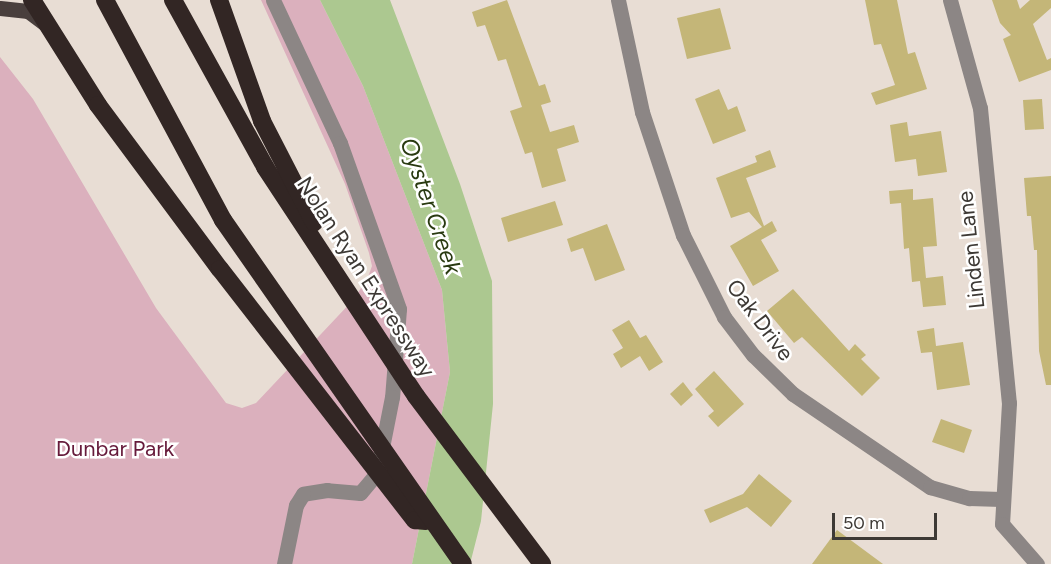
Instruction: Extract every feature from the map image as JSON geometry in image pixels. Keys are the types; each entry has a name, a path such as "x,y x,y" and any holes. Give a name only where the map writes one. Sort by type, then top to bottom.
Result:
{"highway":[{"path":"32,0 98,105 251,309 415,520 431,521"},
{"path":"105,0 188,158 275,298 463,564"},
{"name":"Nolan Ryan Expressway","path":"174,0 265,167 419,380 416,396 542,564"},
{"path":"219,0 262,121 333,261"}],"main road":[{"path":"0,8 28,11 47,26"}],"street":[{"path":"273,0 340,143 399,309 392,397 377,473 360,493 327,490 303,494 296,504 284,564"},
{"name":"Oak Drive","path":"618,0 639,102 683,235 724,317 753,355 793,394 930,487 969,498 1001,499"},
{"name":"Linden Lane","path":"950,0 980,108 1009,403 1010,435 1001,499"},
{"path":"1001,499 1002,524 1037,564"}],"green space":[{"name":"Dunbar Park","path":"261,0 320,0 363,86 442,290 450,372 412,564 0,564 0,57 33,99 156,308 226,403 242,408 256,403 354,299 368,277 372,266 369,253 345,184"}],"water":[{"name":"Oyster Creek","path":"320,0 390,0 460,184 492,281 493,404 481,521 470,564 412,564 450,372 442,290 363,86"}],"building":[{"path":"507,0 539,86 545,84 551,102 541,105 550,132 574,125 579,142 557,149 566,181 542,188 532,152 525,154 510,111 522,107 506,59 498,61 485,25 477,27 472,12"},
{"path":"865,0 897,0 908,54 915,52 927,89 876,105 871,93 895,85 881,44 874,45"},
{"path":"992,0 1017,0 1020,9 1030,0 1051,0 1051,8 1033,24 1047,60 1051,58 1051,70 1019,82 1003,39 1011,35 1000,23"},
{"path":"720,8 731,49 687,59 677,18"},
{"path":"719,89 728,110 737,106 746,131 713,144 695,99"},
{"path":"1042,99 1044,129 1025,130 1023,100"},
{"path":"907,122 909,136 941,131 947,172 918,176 916,159 895,162 890,125"},
{"path":"770,150 776,167 746,178 764,226 772,221 777,231 761,240 779,271 753,286 730,246 762,227 749,212 731,218 716,178 757,162 755,156"},
{"path":"1051,176 1051,385 1046,385 1039,351 1037,250 1034,250 1031,216 1027,216 1024,178"},
{"path":"913,189 913,200 933,198 937,246 923,247 926,278 943,276 946,305 923,307 920,281 912,282 909,248 904,249 901,203 890,204 889,191"},
{"path":"555,201 563,225 508,242 501,218"},
{"path":"607,224 625,270 595,281 583,248 571,252 567,239"},
{"path":"793,289 849,351 855,344 866,355 861,359 880,378 862,396 802,337 794,343 767,311"},
{"path":"629,320 640,338 646,335 663,362 649,371 640,356 621,368 613,354 623,348 612,330"},
{"path":"934,328 936,346 963,342 970,385 937,390 932,352 921,353 917,331"},
{"path":"714,371 744,404 718,427 708,416 714,411 695,389"},
{"path":"683,382 693,395 681,406 670,394"},
{"path":"941,419 972,430 964,453 932,442"},
{"path":"759,474 792,501 771,527 747,507 710,523 704,510 743,494"},
{"path":"837,530 883,564 812,564"}]}
